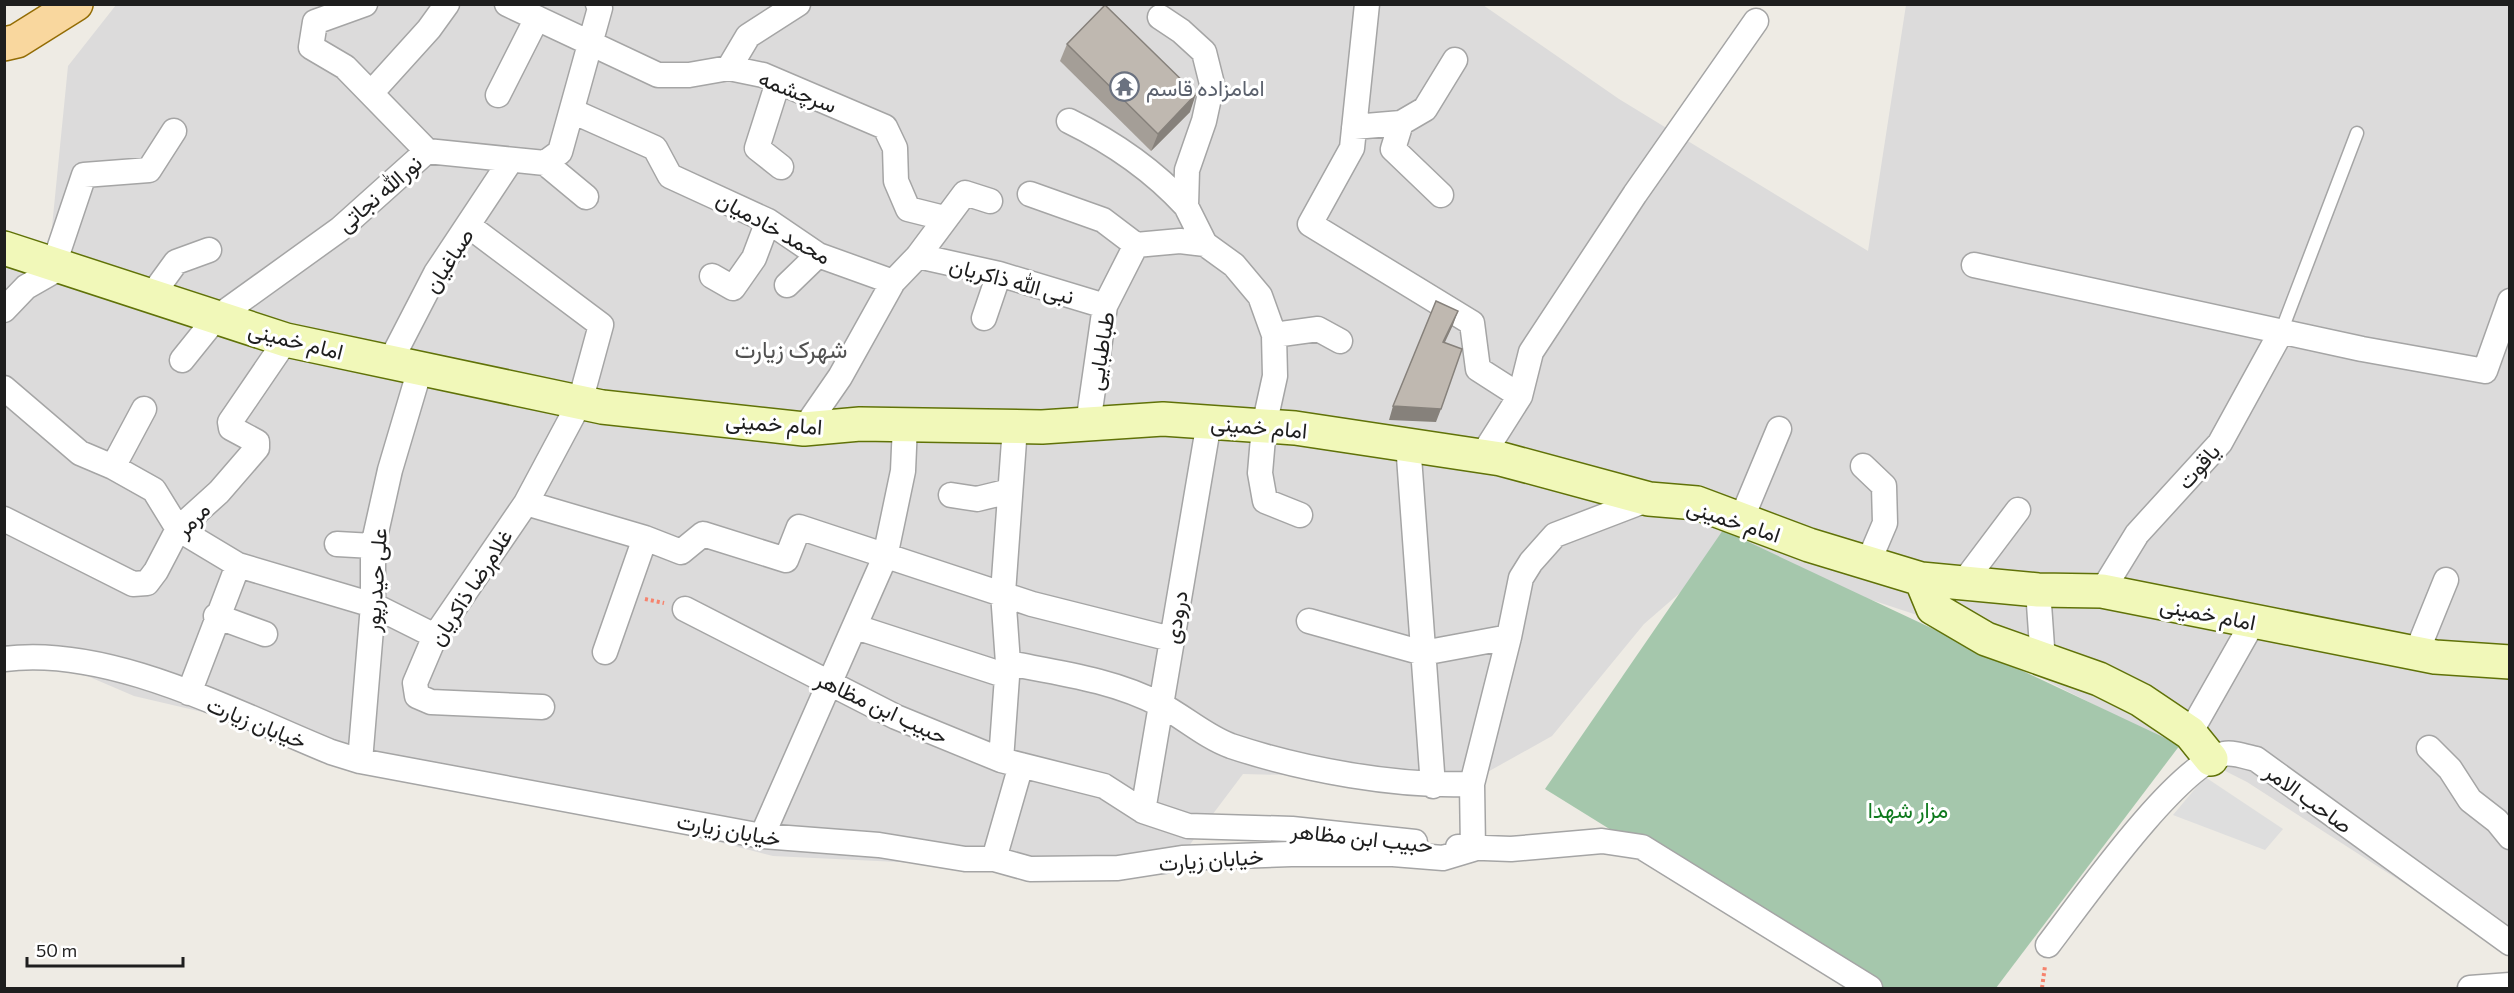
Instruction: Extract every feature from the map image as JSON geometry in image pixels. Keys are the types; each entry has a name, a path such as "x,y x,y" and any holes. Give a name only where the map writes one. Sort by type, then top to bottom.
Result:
{"main road":[{"path":"4,44 17,41 76,4"}],"street":[{"path":"365,4 315,22 311,47 345,67 372,92 427,151"},
{"path":"372,92 429,29 447,4"},
{"name":"سرچشمه","path":"507,4 658,75 689,75 729,68 763,75 885,127 895,148 896,181 908,209 944,218"},
{"path":"586,197 545,163 560,152 592,43 600,8 598,4"},
{"path":"729,68 748,36 798,4"},
{"path":"1367,4 1352,148 1310,224 1472,323 1478,369 1520,396"},
{"path":"1160,17 1181,31 1204,52 1212,84 1204,121 1186,170 1186,206"},
{"path":"498,95 537,18"},
{"path":"1482,456 1520,396 1531,352 1635,194 1756,21"},
{"path":"1354,127 1401,123 1425,109 1455,60"},
{"path":"778,82 757,148 781,167"},
{"name":"محمد خادمیان","path":"572,111 655,148 670,176 768,221 818,255 893,282"},
{"path":"1069,121 1102,137 1155,174 1186,206 1205,244 1234,265 1260,296 1274,335 1275,376 1264,426 1260,474 1265,501 1300,515"},
{"path":"1401,123 1393,149 1441,195"},
{"path":"4,310 26,287 57,265 84,175 149,170 174,131"},
{"name":"نورالله نجاتی","path":"182,360 215,319 340,229 427,151 545,163"},
{"name":"صباغیان","path":"405,366 436,273 511,159"},
{"path":"804,429 840,377 893,282 918,256 944,218 965,193 990,201"},
{"path":"1030,194 1103,220 1136,245 1180,241 1205,244"},
{"path":"712,276 733,288 754,258 768,221"},
{"name":"غلام‌رضا ذاکریان","path":"469,226 602,325 580,402 526,503 435,636 415,683 417,696 431,702 542,707"},
{"name":"طباطبایی","path":"1088,424 1105,306 1136,245"},
{"path":"10,249 26,287"},
{"name":"امام خمینی","path":"10,249 152,295 215,319 285,340 580,402 804,429 860,424 1015,427 1164,419 1264,426 1407,443 1482,456 1649,498 1697,503 1741,520 1921,579 2038,590 2102,591 2416,654 2510,662"},
{"path":"152,295 176,262 209,250"},
{"path":"787,285 818,255"},
{"name":"نبی الله ذاکریان","path":"918,256 999,274 1105,306"},
{"path":"1974,265 2281,332 2485,371 2510,301"},
{"path":"984,318 999,274"},
{"path":"1274,335 1318,329 1340,341"},
{"name":"یاقوت","path":"2102,591 2137,534 2220,443 2281,332"},
{"name":"مرمر","path":"4,519 133,584 147,583 156,571 178,529 219,492 257,448 257,442 231,428 230,422 285,340"},
{"name":"علی حیدرپور","path":"360,761 373,605 373,546 390,470 405,366"},
{"path":"4,388 80,453 113,467 154,490 178,529 238,565 373,605 435,636"},
{"path":"113,467 144,409"},
{"name":"درودی","path":"1143,811 1209,422"},
{"path":"762,836 885,557 903,471 905,425"},
{"path":"994,860 1011,763 1003,593 1015,427"},
{"path":"1741,520 1779,429"},
{"path":"1407,443 1434,786"},
{"path":"1863,466 1884,486 1885,523 1868,563"},
{"path":"951,495 977,499 1010,491"},
{"path":"1649,498 1554,536 1531,562 1521,578 1509,637 1472,784 1473,849 1511,849 1602,840 1642,847 1870,988"},
{"path":"526,503 645,538 681,552 703,534 786,560 799,527 1032,604 1171,639"},
{"path":"1963,583 2018,510"},
{"path":"605,652 645,538"},
{"path":"337,544 373,546"},
{"path":"189,693 216,616 238,565"},
{"path":"1921,579 1934,608 1986,639 2098,679 2131,694 2190,733 2211,759 2155,807 2048,945"},
{"path":"2416,654 2446,580"},
{"path":"2038,590 2043,661"},
{"name":"حبیب ابن مظاهر","path":"685,609 896,717 1011,763 1104,786 1143,811 1188,826 1292,829 1364,835 1473,849"},
{"path":"216,616 266,634"},
{"path":"1309,621 1423,652 1509,637"},
{"path":"2190,733 2253,622"},
{"path":"855,627 1007,669 1127,690 1161,705 1229,745 1309,769 1434,786 1472,784"},
{"name":"خیابان زیارت","path":"4,659 22,657 94,662 189,693 331,753 360,761 762,836 879,844 965,859 994,860 1030,869 1118,868 1182,858 1291,854 1393,854 1443,858 1473,849"},
{"path":"2429,748 2450,769 2469,800 2497,821 2510,837"},
{"name":"صاحب الامر","path":"2211,759 2227,753 2256,759 2510,943"},
{"path":"2470,988 2510,985"}],"lane":[{"path":"2281,332 2357,133"}],"path":[{"path":"624,593 685,609"}],"shaded area":[{"path":"116,5 1483,5 1619,99 1868,251 1906,5 2509,5 2509,951 2247,782 1917,615 1727,552 1644,624 1552,736 1475,779 1243,774 1167,875 773,856 356,748 134,696 57,663 5,666 5,265 48,267 68,66"},
{"path":"2205,777 2283,829 2265,850 2173,815"}],"green space":[{"name":"مزار شهدا","path":"1723,530 2180,745 1996,988 1866,988 1545,789"}],"building":[{"name":"امامزاده قاسم","path":"1105,5 1196,94 1158,134 1067,44"},
{"path":"1436,301 1458,311 1443,342 1462,349 1441,409 1393,406"}],"place":[{"name":"امامزاده قاسم","path":"1125,87"}],"district":[{"name":"شهرک زیارت","path":"791,348"}]}
